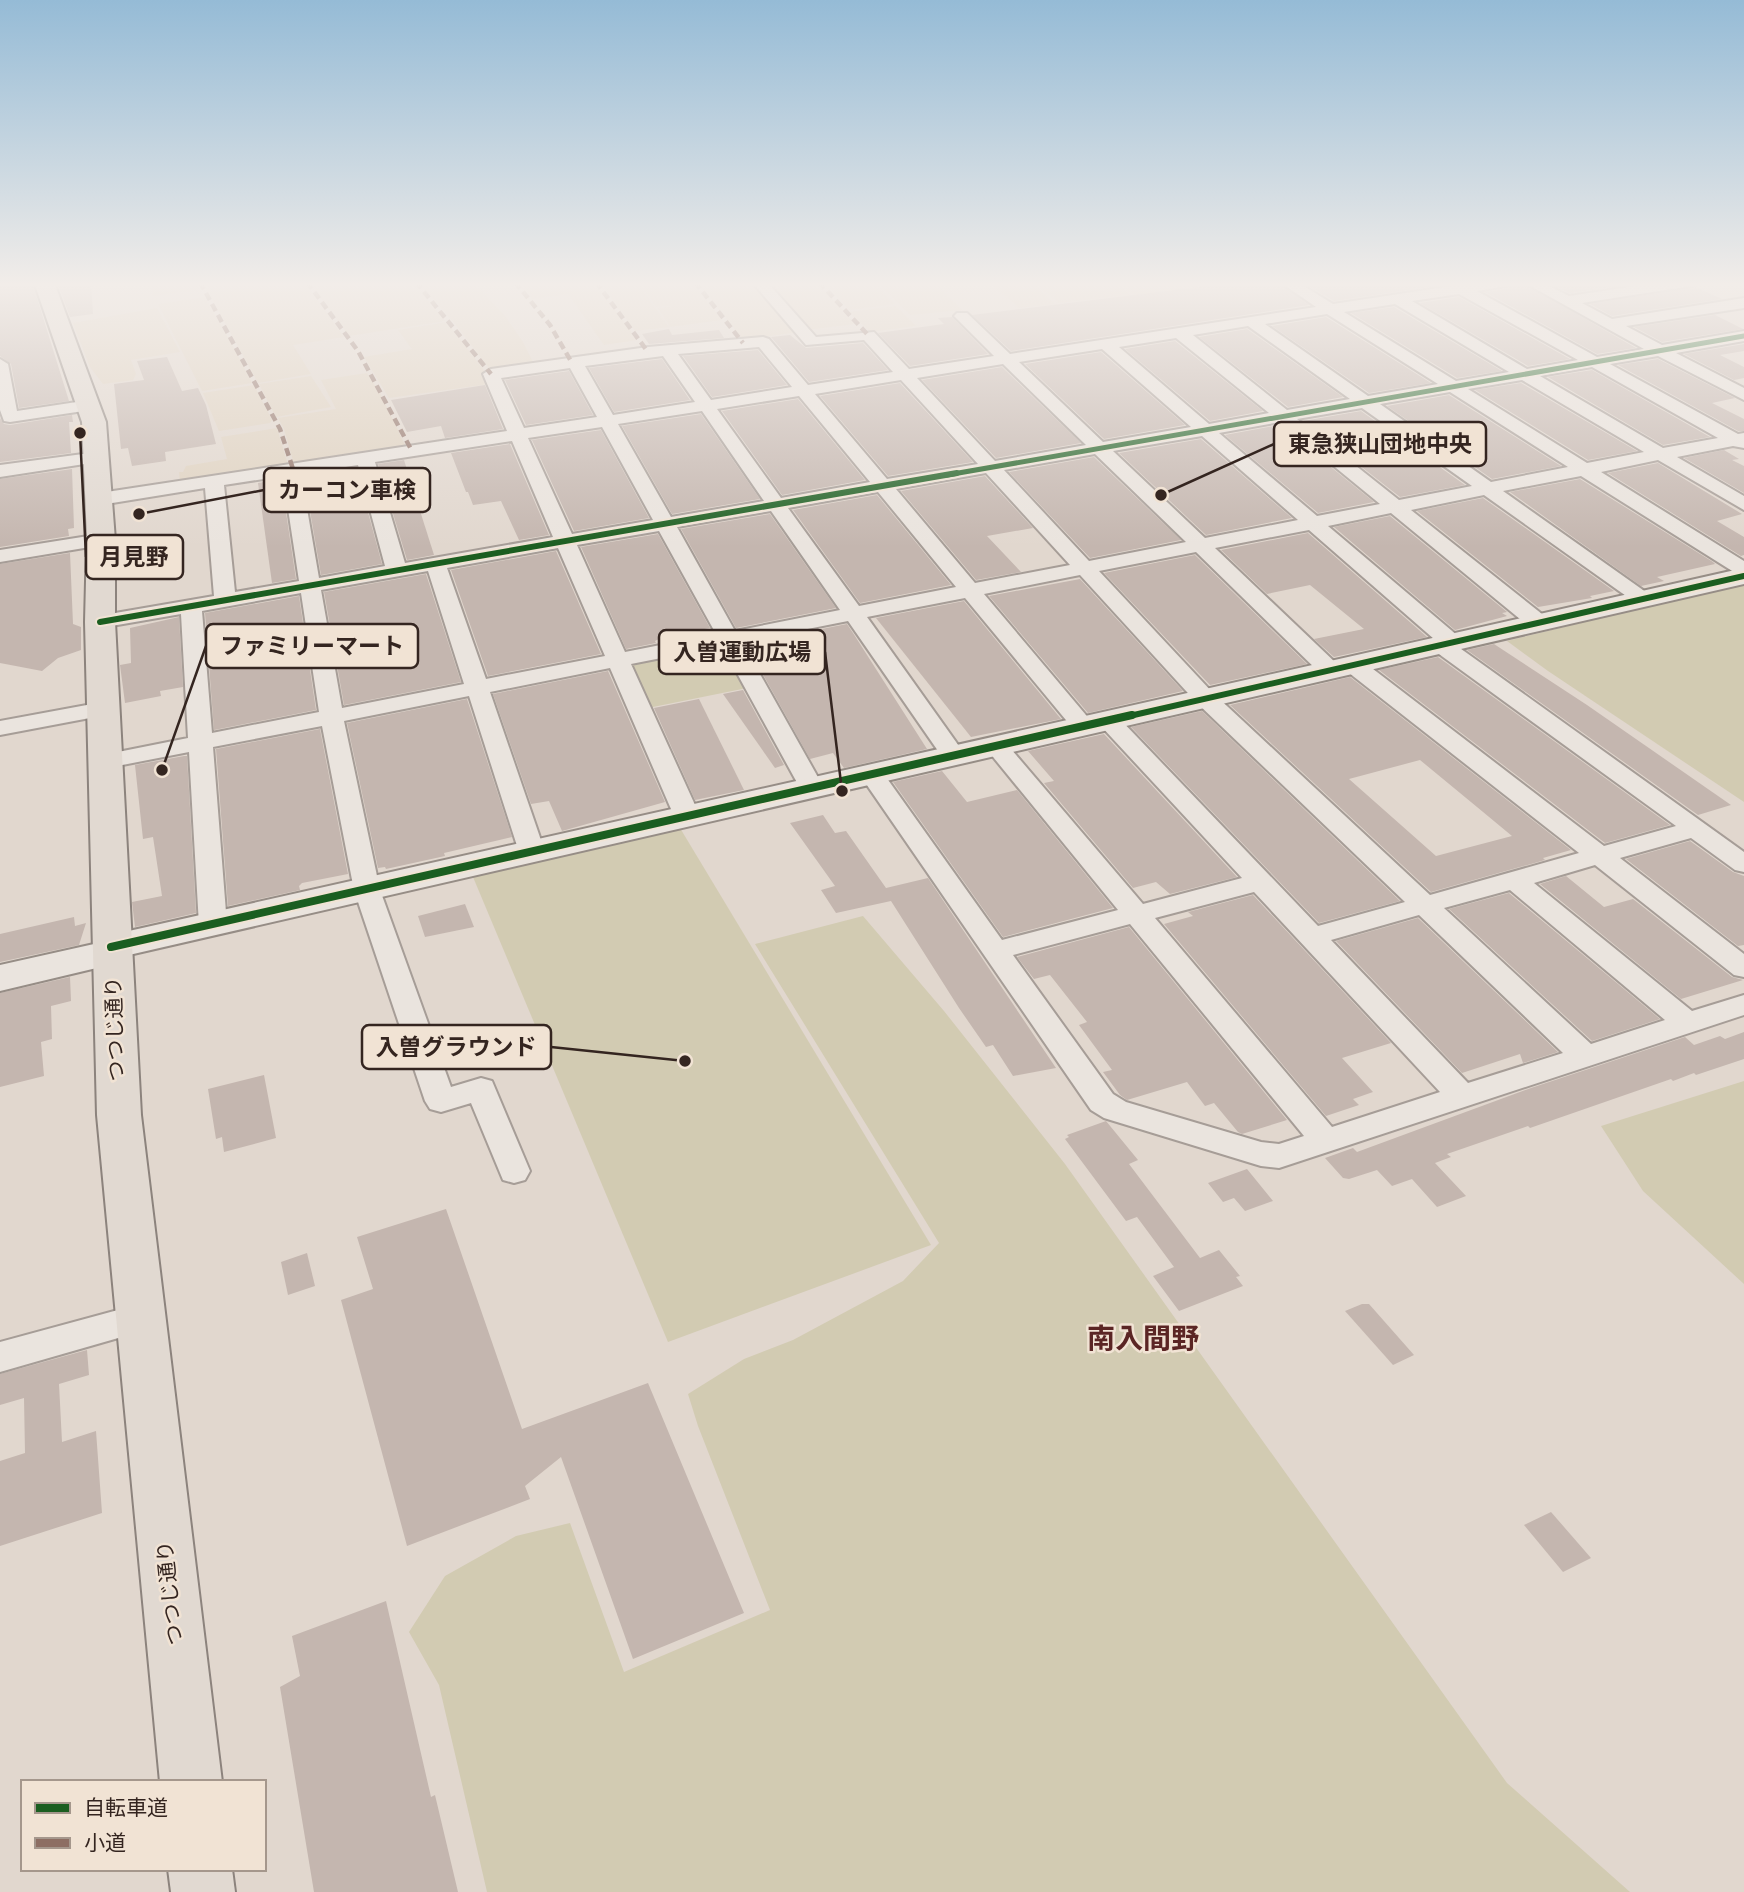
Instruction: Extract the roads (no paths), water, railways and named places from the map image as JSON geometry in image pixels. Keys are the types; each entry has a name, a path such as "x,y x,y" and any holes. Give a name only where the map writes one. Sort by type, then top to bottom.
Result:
{"main road":[{"name":"つつじ通り","path":"76,370 92,414 98,457 100,622 119,1115 191,1780"},
{"path":"200,1871 203,1892"}],"street":[{"path":"1,370 10,416 92,414"},
{"path":"517,370 491,374 687,816"},
{"path":"580,370 812,788"},
{"path":"681,370 954,756"},
{"path":"787,370 970,590 1096,723 1314,936 1461,1095"},
{"path":"900,370 1205,698 1585,1056"},
{"path":"100,499 934,370"},
{"path":"1019,370 1202,547 1340,667 1603,856 1744,968"},
{"path":"1137,370 1445,643 1744,864"},
{"path":"1226,370 1539,623"},
{"path":"1319,370 1643,599"},
{"path":"1426,370 1744,573"},
{"path":"1520,370 1744,504"},
{"path":"100,622 1540,370"},
{"path":"1610,370 1741,440"},
{"path":"1697,370 1744,395"},
{"path":"0,435 92,414"},
{"path":"107,761 1741,440"},
{"path":"0,471 98,457"},
{"path":"365,458 397,570"},
{"path":"291,470 332,718 367,890 442,1101 481,1089 514,1171"},
{"path":"214,481 225,600"},
{"path":"0,556 101,540"},
{"path":"436,564 533,852"},
{"path":"0,978 213,925 1539,623 1744,573"},
{"path":"191,607 213,925"},
{"path":"0,728 103,709"},
{"path":"997,747 1325,1140"},
{"path":"872,775 998,950 1102,1102 1115,1110 1261,1154 1279,1156 1461,1095 1744,1006"},
{"path":"1314,936 1695,829"},
{"path":"1516,881 1687,1023"},
{"path":"998,950 1259,882"},
{"path":"0,1357 140,1318"}],"place":[{"name":"月見野","path":"80,433"},
{"name":"東急狭山団地中央","path":"1161,495"},
{"name":"カーコン車検","path":"139,514"},
{"name":"ファミリーマート","path":"162,770"},
{"name":"入曽運動広場","path":"842,791"},
{"name":"入曽グラウンド","path":"685,1061"}],"district":[{"name":"南入間野","path":"1143,1338"}]}
